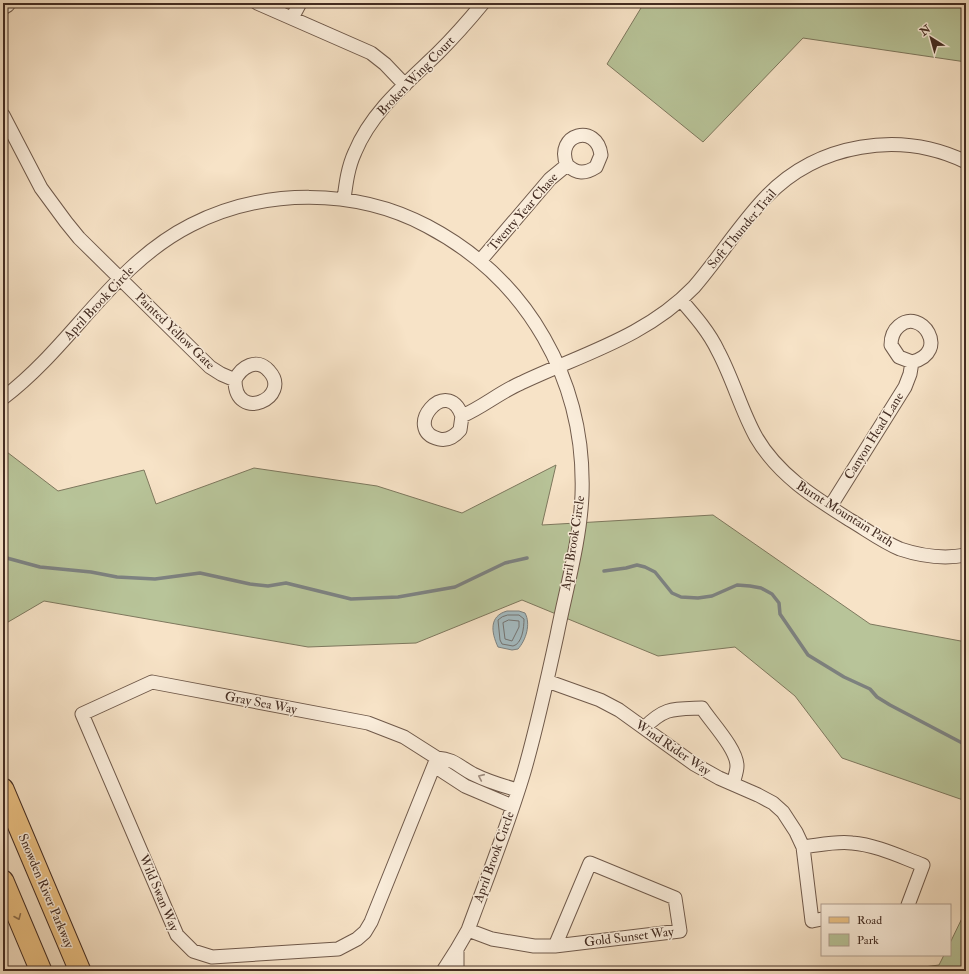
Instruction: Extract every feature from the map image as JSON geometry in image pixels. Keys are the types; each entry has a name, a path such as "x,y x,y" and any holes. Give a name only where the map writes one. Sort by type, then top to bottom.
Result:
{"main road":[{"name":"Snowden River Parkway","path":"3,788 80,971"},
{"path":"3,881 41,971"}],"street":[{"path":"3,8 8,5 7,3"},
{"path":"257,3 371,53 385,64 405,85"},
{"path":"292,18 300,3"},
{"name":"Broken Wing Court","path":"344,199 348,169 364,134 387,103 451,40 483,3"},
{"name":"Painted Yellow Gate","path":"3,115 41,188 53,206 79,238 210,367 235,380"},
{"name":"Soft Thunder Trail","path":"462,416 478,409 511,387 614,343 647,326 681,300 706,273 766,197 790,176 818,161 862,146 897,144 917,146 938,151 966,162"},
{"name":"Twenty Year Chase","path":"480,261 550,179 567,165"},
{"name":"April Brook Circle","path":"3,398 59,346 119,278 154,247 172,235 210,216 230,209 272,200 314,197 344,199 398,213 455,241 480,261 511,290 548,343 559,366 575,414 582,468 582,499 576,540 547,681 524,772 468,930 443,971"},
{"name":"Burnt Mountain Path","path":"681,300 711,337 756,437 767,453 794,482 879,539 900,549 929,556 944,557 966,555"},
{"name":"Canyon Head Lane","path":"830,507 905,387 910,374 912,362"},
{"name":"Wind Rider Way","path":"547,681 600,700 644,728 694,764 773,803 791,822 803,847 812,921 821,919"},
{"name":"Gray Sea Way","path":"82,714 152,682 368,723 404,737 437,758 449,759 473,774 491,782 518,790"},
{"path":"644,728 662,712 673,709 702,708 733,751 737,767 733,784"},
{"name":"Wild Swan Way","path":"82,714 177,935 193,951 212,957 338,948 349,944 361,935 371,922 437,758"},
{"name":"Gray Sea Way","path":"437,758 442,771 465,786 512,806"},
{"path":"803,847 833,842 853,842 923,865 908,904"},
{"name":"Gold Sunset Way","path":"468,930 512,944 555,946 680,931 675,898 590,863 555,946"},
{"path":"457,949 457,971"}],"green space":[{"path":"644,3 966,3 966,62 803,38 703,142 607,64"},
{"path":"3,449 58,491 144,470 156,504 254,468 377,486 462,513 556,465 542,525 713,515 870,624 966,642 966,801 842,758 795,696 735,647 658,656 522,600 416,643 308,647 44,601 3,625"},
{"path":"966,910 966,971 894,971 939,965 944,956 951,956 951,941"}],"water":[{"path":"507,611 519,611 525,613 527,617 527,632 518,649 512,650 498,647 494,636 494,621 501,613"}],"waterway":[{"path":"3,557 40,567 91,572 117,577 155,579 200,573 250,584 268,586 286,583 351,599 398,597 455,587 505,563 527,558"},
{"path":"604,571 637,565 645,567 655,572 672,593 681,597 698,598 712,596 737,585 761,588 772,594 779,603 780,614 808,655 844,677 870,689 877,697 890,705 966,745"}]}
